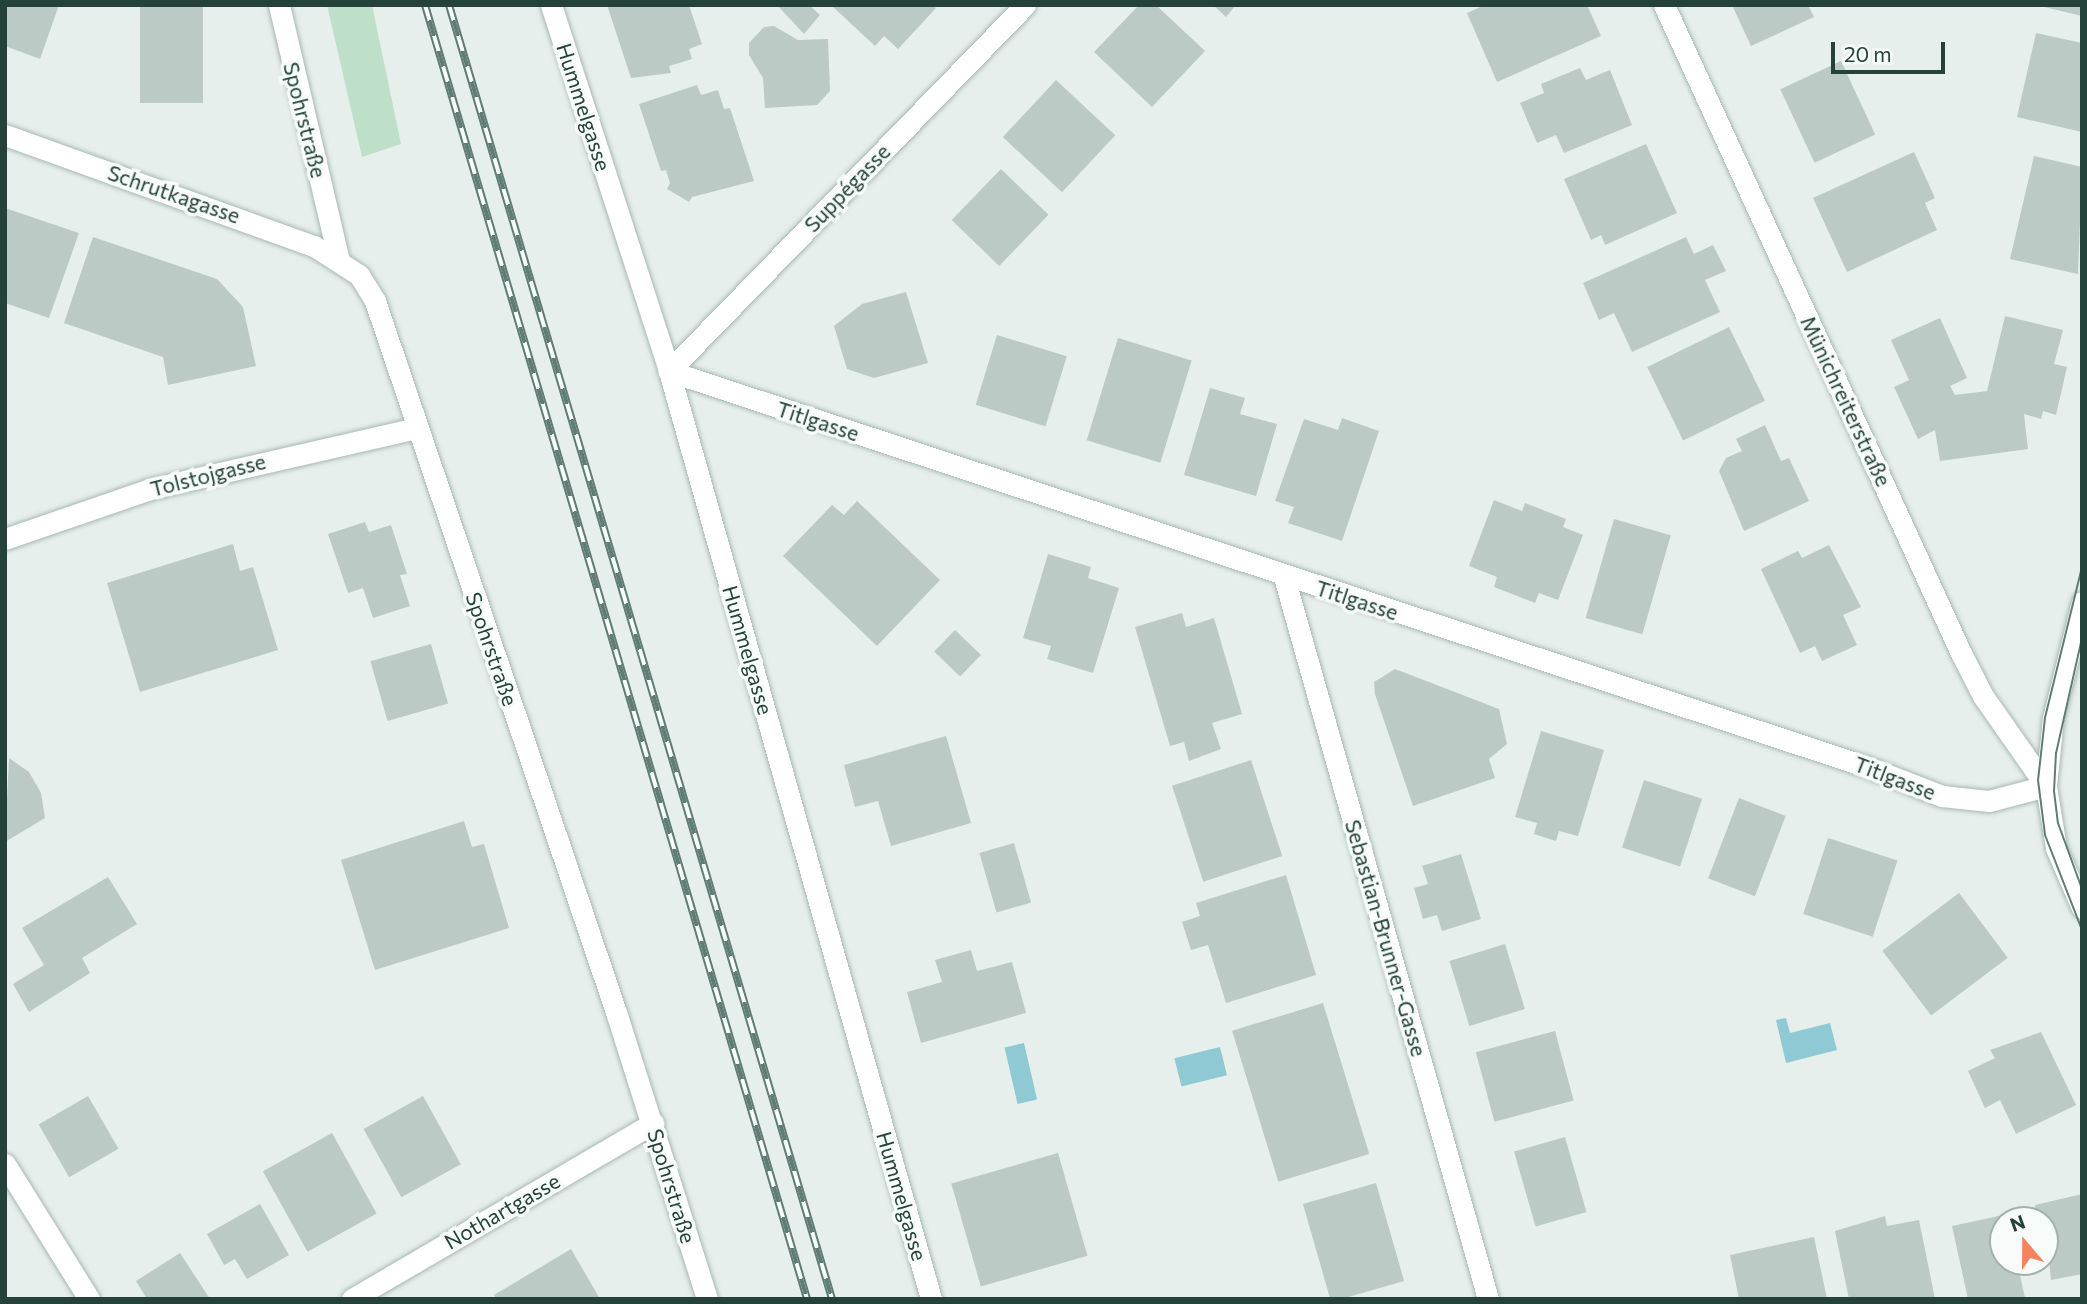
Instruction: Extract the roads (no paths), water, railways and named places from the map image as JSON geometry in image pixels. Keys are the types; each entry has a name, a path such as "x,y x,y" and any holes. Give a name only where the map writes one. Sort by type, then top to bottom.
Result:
{"street":[{"name":"Spohrstraße","path":"279,5 339,261 359,275 375,301 653,1123 707,1299"},
{"name":"Hummelgasse","path":"551,5 669,371 931,1299"},
{"name":"Suppégasse","path":"669,371 1025,5"},
{"name":"Münichreiterstraße","path":"1664,5 1961,653 1983,696 2046,786"},
{"name":"Schrutkagasse","path":"5,135 283,233 339,261"},
{"name":"Titlgasse","path":"669,371 1865,766 1942,796 1989,801 2046,786"},
{"name":"Tolstojgasse","path":"5,540 150,489 416,428"},
{"name":"Sebastian-Brunner-Gasse","path":"1284,576 1488,1299"},
{"path":"2082,602 2053,718 2046,786 2056,848 2082,908"},
{"name":"Nothartgasse","path":"352,1299 653,1123"},
{"path":"5,1164 89,1299"}],"water":[{"path":"1786,1018 1790,1033 1830,1023 1837,1050 1786,1063 1776,1020"},
{"path":"1024,1043 1037,1100 1018,1104 1005,1047"},
{"path":"1220,1047 1227,1075 1181,1087 1174,1058"}],"tram line":[{"path":"2082,567 2045,718 2038,780 2045,835 2082,930"},
{"path":"2082,638 2056,753 2054,791 2058,823 2082,889"}],"railway":[{"path":"425,5 807,1299"},
{"path":"449,5 832,1299"}]}
